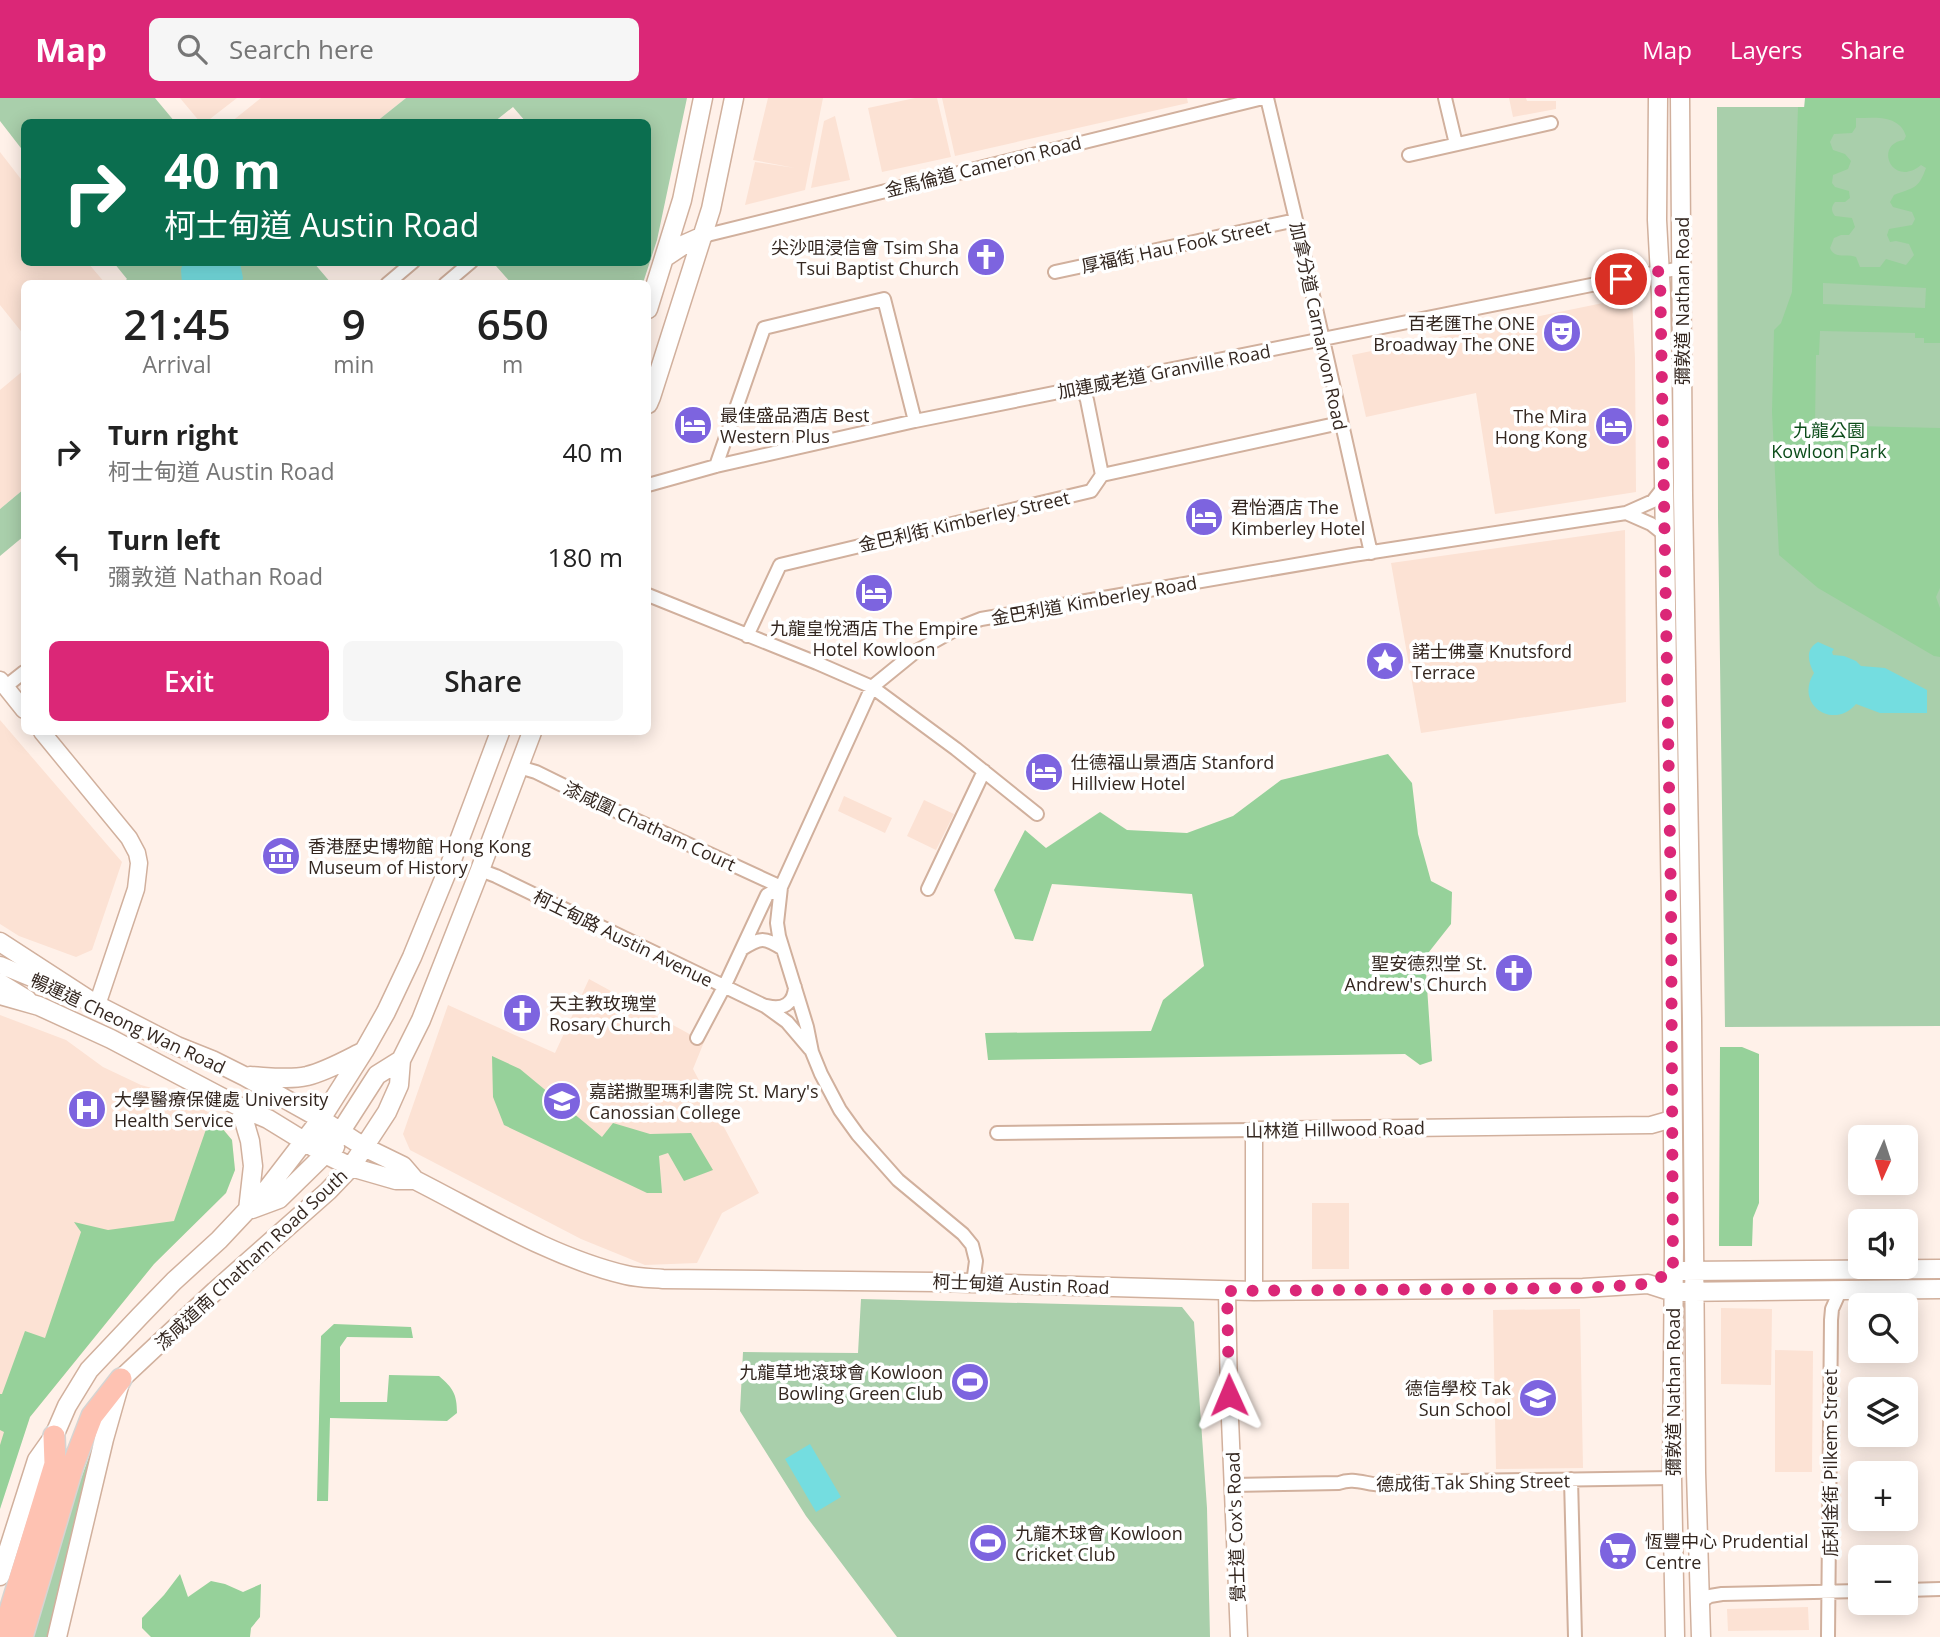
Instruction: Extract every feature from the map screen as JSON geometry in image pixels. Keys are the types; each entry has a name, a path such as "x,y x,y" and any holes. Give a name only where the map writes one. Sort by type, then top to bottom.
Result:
{"highway":[{"path":"22,1637 73,1465 92,1416 121,1379"},
{"path":"2,1637 55,1464 54,1436"}],"main road":[{"path":"651,299 682,200 703,98"},
{"path":"651,399 711,209 734,98"},
{"name":"彌敦道 Nathan Road","path":"1658,98 1657,220 1665,534 1674,1292 1672,1478 1675,1637"},
{"name":"彌敦道 Nathan Road","path":"1679,98 1696,1472 1701,1637"},
{"path":"664,258 703,236"},
{"name":"漆咸道南 Chatham Road South","path":"0,1576 37,1460 54,1436 67,1406 89,1370 174,1281 248,1211 321,1119 364,1051 412,957 499,735"},
{"name":"漆咸道南 Chatham Road South","path":"121,1379 328,1191 351,1167 387,1112 399,1085 401,1060 421,1020 532,735"},
{"path":"0,942 97,1005"},
{"path":"0,995 39,1006"},
{"name":"暢運道 Cheong Wan Road","path":"97,1005 177,1046 244,1076 321,1119 364,1147"},
{"name":"暢運道 Cheong Wan Road","path":"39,1006 268,1119 351,1167"},
{"path":"244,1076 306,1076 330,1068 364,1051"},
{"path":"240,1107 250,1141 253,1166 248,1211 279,1199 325,1154 345,1134 377,1075 401,1060"},
{"path":"305,1140 345,1134"},
{"name":"柯士甸道 Austin Road","path":"364,1147 403,1166 415,1180 527,1237 571,1258 629,1276 663,1279 974,1283 1227,1291 1583,1288 1648,1284 1674,1292 1940,1289"},
{"name":"柯士甸道 Austin Road","path":"351,1167 396,1180 415,1180"},
{"name":"柯士甸道 Austin Road","path":"1648,1284 1673,1271 1940,1269"},
{"path":"57,1637 121,1379"}],"street":[{"name":"金馬倫道 Cameron Road","path":"703,236 1265,98"},
{"name":"加拿分道 Carnarvon Road","path":"1265,98 1296,220 1371,553"},
{"path":"1445,98 1456,144"},
{"path":"1409,155 1551,123"},
{"name":"厚福街 Hau Fook Street","path":"1055,272 1296,220"},
{"path":"392,280 408,266"},
{"path":"450,280 466,266"},
{"name":"加連威老道 Granville Road","path":"651,484 716,466 915,421 1682,268"},
{"path":"716,466 764,328 884,299 915,421"},
{"path":"1082,388 1087,400 1101,475"},
{"name":"金巴利街 Kimberley Street","path":"747,636 780,565 1091,491 1101,475 1340,423"},
{"name":"金巴利道 Kimberley Road","path":"697,1038 768,895 780,887 872,687 915,652 958,628 981,619 1626,513 1654,501 1664,487"},
{"path":"1626,513 1651,524 1665,534"},
{"path":"651,596 872,687 1037,814"},
{"path":"21,673 3,683 21,706"},
{"path":"44,735 124,831 137,853 139,872 133,899 97,1005"},
{"name":"漆咸圍 Chatham Court","path":"519,767 536,772 603,806 780,887"},
{"path":"928,889 984,771"},
{"name":"柯士甸路 Austin Avenue","path":"481,870 765,1006 787,1022 812,1052"},
{"name":"柯士甸路 Austin Avenue","path":"780,887 777,923 812,1052 821,1074 840,1110 858,1135 898,1180 963,1234 972,1245 976,1261 974,1283"},
{"path":"741,949 757,939 769,940 783,949"},
{"name":"暢運道 Cheong Wan Road","path":"3,972 97,1005"},
{"name":"暢運道 Cheong Wan Road","path":"3,972 39,1006"},
{"path":"765,1006 779,1008 791,1002 795,990 794,980"},
{"name":"山林道 Hillwood Road","path":"997,1133 1651,1125 1672,1119"},
{"path":"1254,1130 1255,1291"},
{"name":"覺士道 Cox's Road","path":"1227,1291 1239,1637"},
{"name":"庇利金街 Pilkem Street","path":"1828,1637 1831,1320 1832,1309 1840,1291"},
{"name":"德成街 Tak Shing Street","path":"1233,1485 1339,1483 1345,1480 1390,1485 1396,1482 1672,1478"},
{"path":"1571,1479 1575,1637"},
{"path":"1918,1590 1940,1589"},
{"path":"1700,1602 1710,1596 1722,1594 1848,1591"}],"shaded area":[{"path":"180,98 237,98 210,119 198,119"},
{"path":"261,98 406,98 380,119 235,119"},
{"path":"768,98 823,98 805,190 745,205 755,162 795,168 753,160"},
{"path":"915,98 937,98 951,157 882,172 868,108"},
{"path":"942,98 1187,98 1188,103 955,156"},
{"path":"1509,98 1556,101 1556,109 1513,117"},
{"path":"835,116 850,180 811,188 824,121"},
{"path":"0,152 21,179 21,266 91,266 102,280 21,280 21,331 0,305"},
{"path":"1632,297 1636,492 1495,514 1476,393 1366,417 1352,355"},
{"path":"21,372 21,492 0,509 0,390"},
{"path":"1625,530 1626,702 1421,733 1391,563"},
{"path":"0,720 122,862 92,950 76,957 19,936 0,924"},
{"path":"844,796 892,818 885,833 838,811"},
{"path":"924,800 954,814 936,850 907,836"},
{"name":"嘉諾撒聖瑪利書院 St. Mary's Canossian College","path":"589,979 704,1042 693,1069 759,1193 722,1213 697,1263 645,1265 581,1239 410,1150 403,1134 448,1005 555,1053"},
{"path":"0,1015 66,1040 103,1067 141,1085 177,1095 202,1108 212,1115 232,1140 235,1170 226,1193 154,1264 30,1417 0,1505"},
{"path":"1312,1203 1349,1203 1349,1269 1312,1269"},
{"path":"1721,1308 1772,1309 1771,1385 1721,1384"},
{"name":"德信學校 Tak Sun School","path":"1580,1309 1583,1468 1496,1469 1493,1310"},
{"path":"1775,1350 1813,1351 1812,1472 1775,1472"},
{"path":"1808,1607 1809,1630 1728,1631 1727,1609"}],"green space":[{"path":"0,98 155,98 172,119 21,119 21,148 0,121"},
{"path":"406,98 687,98 651,258 651,119 523,119 513,107 498,119 380,119"},
{"name":"九龍公園 Kowloon Park","path":"1805,98 1940,98 1940,1026 1725,1027 1718,516 1717,107 1804,107"},
{"path":"1805,98 1940,98 1940,343 1924,343 1924,338 1915,338 1915,333 1820,331 1819,355 1816,355 1815,425 1940,428 1940,588 1936,597 1940,608 1940,657 1818,588 1779,555 1772,412 1774,330 1781,323 1792,292 1798,107 1805,107","holes":["1856,118 1878,118 1898,124 1906,136 1890,149 1890,163 1902,172 1911,171 1921,165 1926,168 1918,184 1894,195 1890,202 1893,207 1912,212 1915,219 1912,225 1889,229 1887,235 1890,242 1909,244 1914,255 1906,265 1886,259 1880,267 1860,267 1856,257 1835,254 1830,248 1834,238 1849,235 1855,227 1852,218 1835,216 1832,211 1835,202 1845,202 1850,198 1849,191 1835,187 1832,183 1833,175 1848,169 1851,161 1845,154 1833,150 1830,142 1834,134 1852,133 1856,127","1823,283 1926,288 1925,308 1823,304"]},
{"path":"116,266 317,266 328,280 126,280"},
{"path":"496,266 649,266 644,280 508,280"},
{"path":"21,492 21,538 0,556 0,509"},
{"path":"1388,754 1412,783 1418,834 1431,881 1452,892 1451,924 1425,957 1432,1061 1420,1065 1405,1054 988,1060 985,1033 1151,1031 1163,1000 1204,966 1192,894 1052,884 1033,941 1015,939 994,890 1025,830 1046,848 1100,812 1127,830 1187,833 1233,816 1281,780"},
{"path":"1720,1047 1742,1047 1759,1054 1759,1203 1753,1218 1752,1246 1719,1246"},
{"path":"492,1056 520,1069 602,1137 613,1123 650,1134 691,1133 713,1170 684,1181 668,1153 659,1156 662,1193 647,1193 504,1125 493,1097"},
{"path":"211,1115 232,1140 235,1170 226,1193 154,1264 30,1417 0,1509 0,1445 4,1432 0,1430 0,1394 25,1331 45,1338 81,1232 74,1222 108,1230 174,1221"},
{"path":"861,1299 1182,1307 1194,1322 1207,1508 1210,1637 897,1637 806,1516 740,1411 743,1352 858,1353"},
{"path":"334,1324 411,1327 413,1338 347,1337 340,1347 340,1402 387,1402 389,1375 439,1376 453,1392 457,1413 447,1421 330,1418 328,1501 317,1501 321,1336"},
{"path":"93,1446 50,1637 32,1637 76,1492"},
{"path":"180,1574 188,1597 211,1581 243,1592 261,1584 260,1617 251,1628 250,1637 151,1637 142,1628 142,1618"}],"water":[{"path":"182,266 241,266 243,278 182,280"},
{"path":"1818,642 1834,649 1833,655 1844,656 1861,666 1885,668 1927,690 1927,713 1880,713 1856,704 1847,712 1837,715 1819,710 1812,704 1809,695 1809,684 1814,673 1809,652"},
{"path":"810,1444 841,1497 816,1512 785,1459"}],"place":[{"name":"尖沙咀浸信會 Tsim Sha Tsui Baptist Church","path":"986,257"},
{"name":"百老匯The ONE Broadway The ONE","path":"1562,333"},
{"name":"最佳盛品酒店 Best Western Plus","path":"693,425"},
{"name":"The Mira Hong Kong","path":"1614,426"},
{"name":"君怡酒店 The Kimberley Hotel","path":"1204,517"},
{"name":"九龍皇悅酒店 The Empire Hotel Kowloon","path":"874,593"},
{"name":"諾士佛臺 Knutsford Terrace","path":"1385,661"},
{"name":"仕德福山景酒店 Stanford Hillview Hotel","path":"1044,772"},
{"name":"香港歷史博物館 Hong Kong Museum of History","path":"281,856"},
{"name":"聖安德烈堂 St. Andrew's Church","path":"1514,973"},
{"name":"天主教玫瑰堂 Rosary Church","path":"522,1013"},
{"name":"嘉諾撒聖瑪利書院 St. Mary's Canossian College","path":"562,1101"},
{"name":"大學醫療保健處 University Health Service","path":"87,1109"},
{"name":"九龍草地滾球會 Kowloon Bowling Green Club","path":"970,1382"},
{"name":"德信學校 Tak Sun School","path":"1538,1398"},
{"name":"九龍木球會 Kowloon Cricket Club","path":"988,1543"},
{"name":"恆豐中心 Prudential Centre","path":"1618,1551"}],"route":[{"path":"1229,1395 1227,1291 1583,1288 1647,1284 1673,1271 1671,900 1660,271 1621,279"}]}
